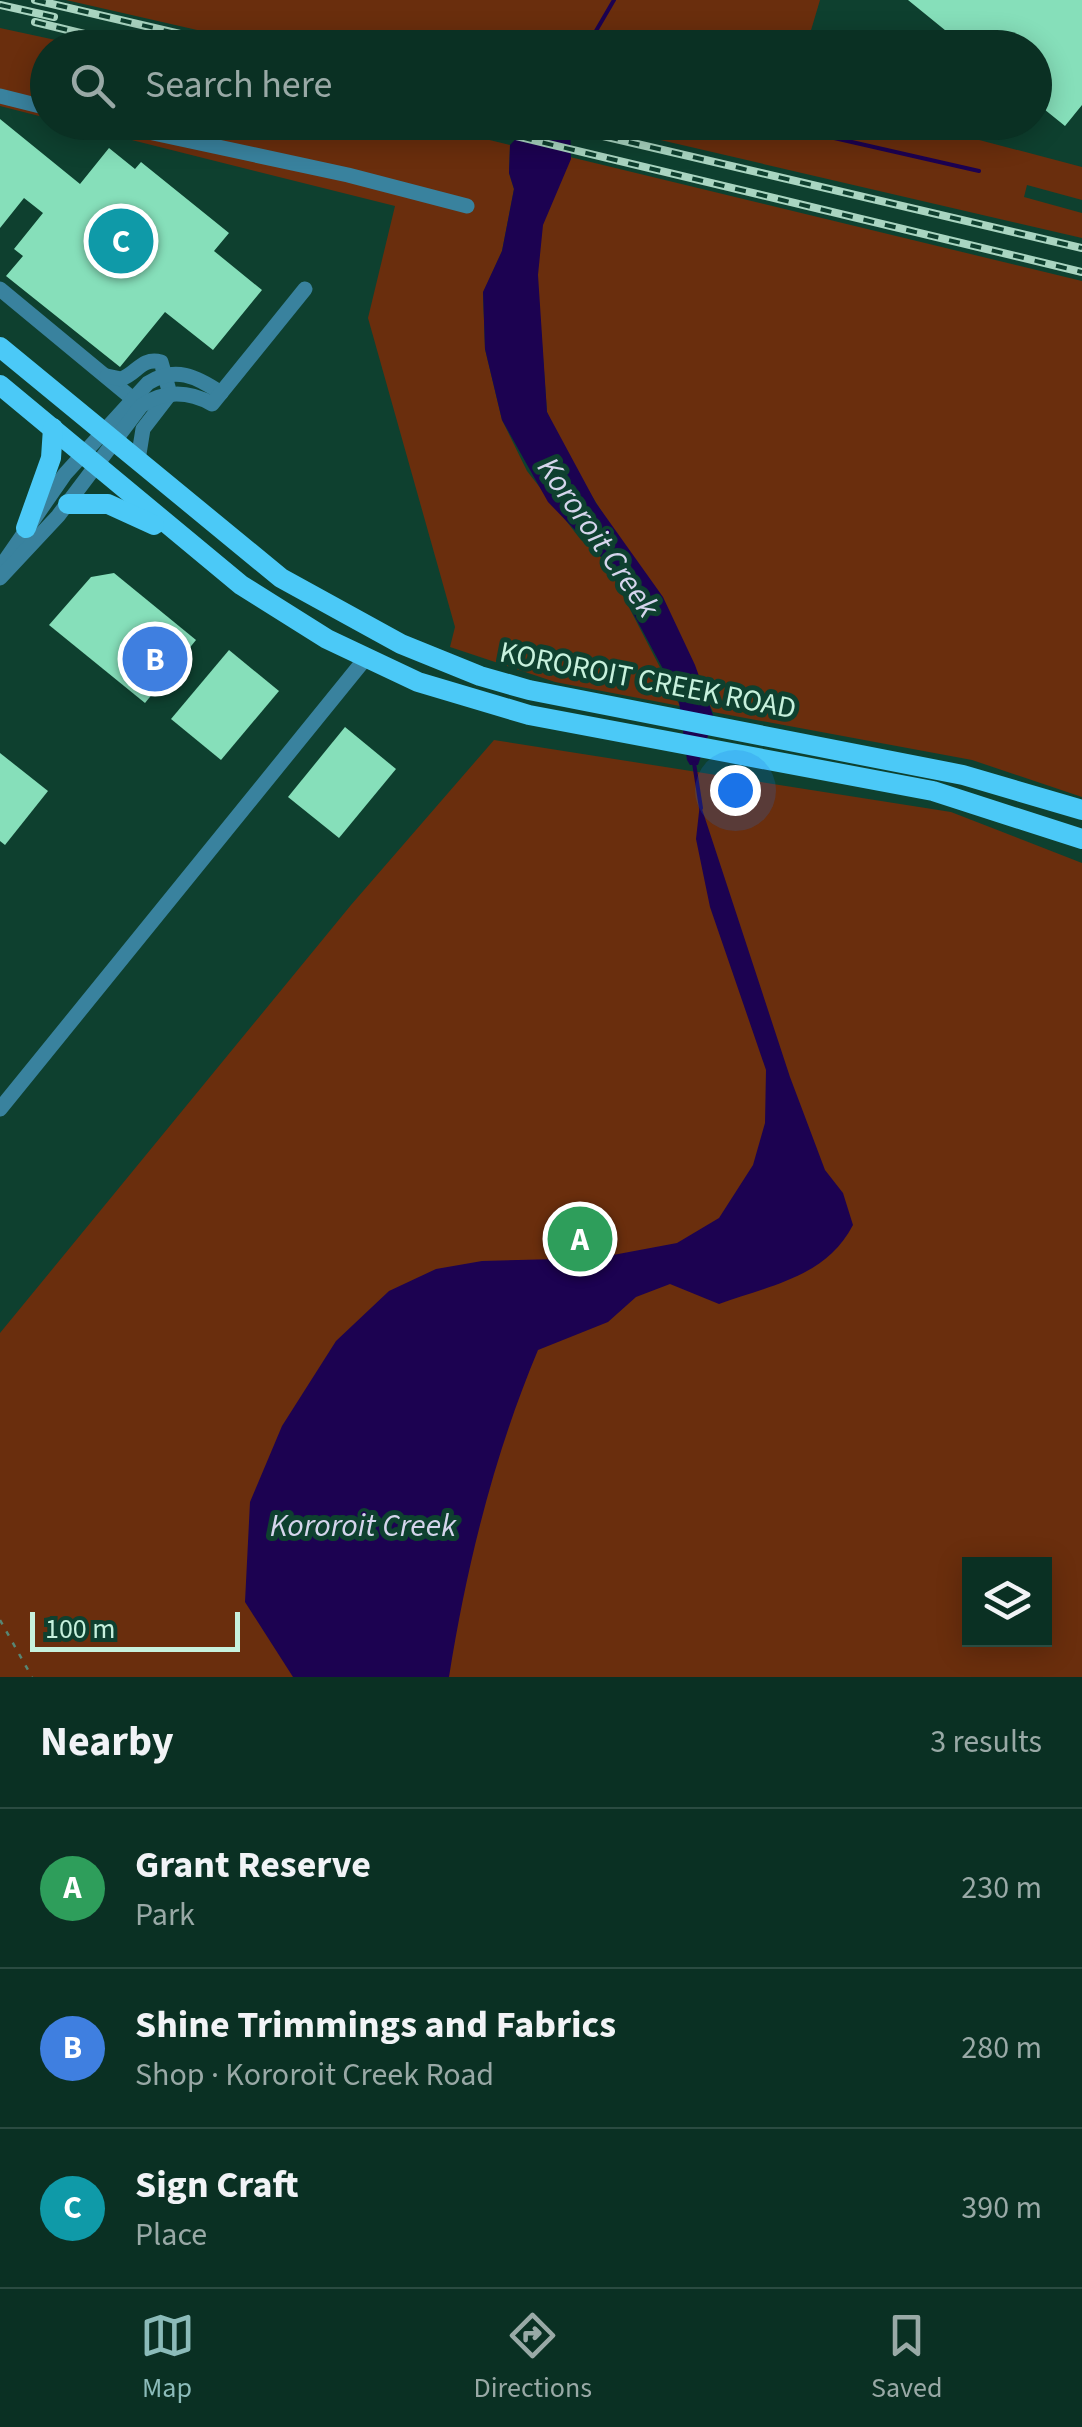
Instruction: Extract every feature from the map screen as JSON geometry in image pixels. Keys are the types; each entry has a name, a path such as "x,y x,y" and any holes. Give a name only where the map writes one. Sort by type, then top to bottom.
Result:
{"main road":[{"name":"KOROROIT CREEK ROAD","path":"0,346 282,578 357,624 480,676 635,712 963,775 1082,810"},
{"name":"KOROROIT CREEK ROAD","path":"0,385 199,551 285,613 365,658 465,699 933,791 1082,839"},
{"path":"26,528 51,458 53,428"},
{"path":"68,504 96,501 124,509 199,551"}],"street":[{"path":"0,96 30,104"},
{"path":"187,140 348,174 466,206"},
{"path":"0,288 136,402"},
{"path":"216,399 305,289"},
{"path":"106,376 121,379 143,362 154,360 160,362 166,374 170,394 144,429 138,460"},
{"path":"0,568 26,528 90,460 136,402 166,374 194,377 216,399"},
{"path":"136,402 170,394 216,399"},
{"path":"0,578 68,504 90,460"},
{"path":"0,1109 365,658"}],"path":[{"path":"0,1620 32,1677"}],"shaded area":[{"path":"66,0 820,0 811,30 197,30"},
{"path":"0,28 30,34 30,114 0,106"},
{"path":"132,140 490,140 510,145 509,173 514,189 502,251 483,293 485,349 502,420 527,471 581,540 605,561 680,706 555,682 450,647 455,627 368,318 395,206"},
{"path":"660,140 980,140 1082,167 1082,200 1027,185 1024,197 1082,213 1082,238"},
{"path":"570,157 1082,281 1082,797 972,760 713,712 678,634 562,448 547,412 537,275 542,225"},
{"path":"494,740 951,812 1082,863 1082,1677 0,1677 0,1333 351,905"}],"water":[{"name":"Kororoit Creek","path":"515,140 570,140 571,159 543,225 538,275 547,412 596,503 663,597 695,665 714,718 698,765 690,765 687,760 679,702 670,682 605,561 548,502 502,420 485,349 483,292 502,251 514,189 509,173 510,145"},
{"name":"Kororoit Creek","path":"700,803 790,1077 825,1170 843,1193 853,1225 828,1257 795,1277 719,1304 670,1284 636,1297 608,1322 538,1350 484,1510 449,1677 293,1677 245,1602 250,1502 282,1426 336,1341 389,1291 436,1269 482,1261 597,1258 677,1243 719,1218 753,1165 765,1123 766,1070 710,907 696,839"}],"building":[{"path":"908,0 1082,0 1082,105 1065,126 1052,116 1052,30 945,30"},
{"path":"0,119 80,184 109,148 135,169 141,162 229,233 214,251 262,290 213,350 165,312 120,367 6,276 23,256 14,249 43,213 24,198 0,228"},
{"path":"114,573 196,640 145,703 49,625 91,577"},
{"path":"229,650 279,691 221,760 171,719"},
{"path":"345,727 396,769 339,838 288,797"},
{"path":"0,753 48,791 5,845 0,841"}],"waterway":[{"name":"Kororoit Creek","path":"596,30 614,0"},
{"path":"843,140 979,171"},
{"name":"Kororoit Creek","path":"694,763 701,808"}],"railway":[{"path":"35,0 163,30"},
{"path":"0,5 54,17"},
{"path":"35,22 68,30"},
{"path":"532,140 1082,272"},
{"path":"620,140 1082,248"}],"place":[{"name":"Sign Craft","path":"121,241"},
{"name":"Shine Trimmings and Fabrics","path":"155,659"},
{"name":"Grant Reserve","path":"580,1239"}]}
